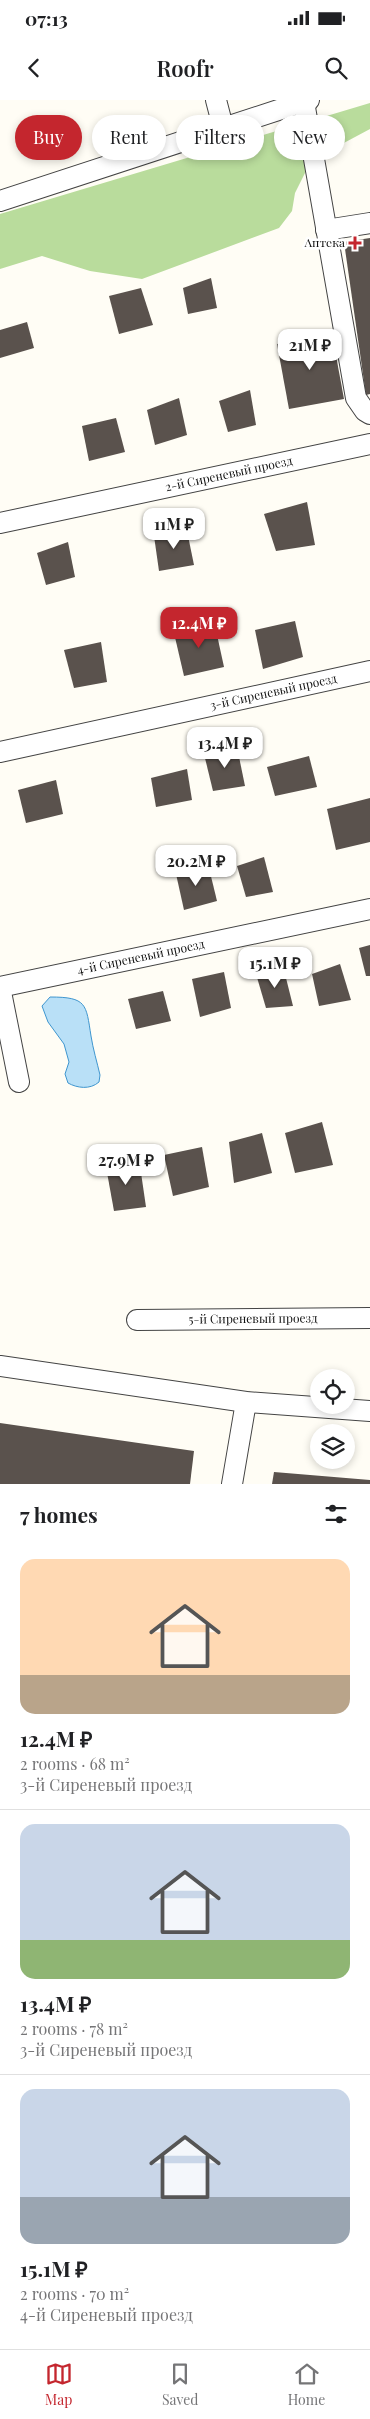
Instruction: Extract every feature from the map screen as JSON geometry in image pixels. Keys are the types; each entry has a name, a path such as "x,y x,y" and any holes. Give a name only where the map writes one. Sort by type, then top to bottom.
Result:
{"street":[{"path":"216,100 220,115"},
{"path":"261,115 306,101 326,230 356,398 364,411 370,414"},
{"path":"0,201 176,143"},
{"path":"326,230 370,223"},
{"name":"2-й Сиреневый проезд","path":"0,523 370,444"},
{"name":"3-й Сиреневый проезд","path":"0,752 370,671"},
{"name":"4-й Сиреневый проезд","path":"0,987 370,908"},
{"path":"0,987 19,1082"},
{"name":"5-й Сиреневый проезд","path":"137,1320 370,1318"},
{"path":"0,1366 246,1402 370,1411"},
{"path":"232,1484 246,1402"}],"green space":[{"path":"370,103 370,129 345,142 345,115 330,115"},
{"path":"274,132 274,160 317,160 308,167 295,193 292,211 279,228 142,279 90,271 42,256 0,269 0,214 180,160 264,160 264,135"}],"water":[{"path":"50,997 62,997 78,1001 86,1010 100,1075 99,1082 95,1085 84,1087 68,1083 65,1074 69,1062 64,1044 48,1022 42,1006"}],"building":[{"path":"370,238 370,394 366,395 344,242"},
{"path":"211,278 217,308 188,314 183,288"},
{"path":"141,288 153,325 119,334 109,296"},
{"path":"27,322 34,348 0,358 0,330"},
{"path":"332,334 344,399 289,409 277,344"},
{"path":"250,390 256,425 228,432 219,401"},
{"path":"179,398 187,435 155,445 147,410"},
{"path":"116,418 125,452 89,461 82,426"},
{"path":"307,502 315,545 276,551 264,514"},
{"path":"186,526 194,565 159,571 154,536"},
{"path":"68,542 75,577 46,585 37,553"},
{"path":"214,621 224,667 184,676 174,633"},
{"path":"295,621 303,657 263,669 255,630"},
{"path":"101,642 107,682 74,688 64,650"},
{"path":"237,747 245,786 213,791 204,754"},
{"path":"309,756 317,787 275,796 267,767"},
{"path":"187,769 192,800 156,807 151,778"},
{"path":"56,780 63,814 26,823 18,790"},
{"path":"370,798 370,842 336,850 327,809"},
{"path":"264,857 273,892 246,897 237,866"},
{"path":"208,864 217,901 184,910 176,874"},
{"path":"370,945 370,976 366,976 359,948"},
{"path":"340,964 351,1000 319,1006 312,974"},
{"path":"284,970 293,1006 266,1008 256,974"},
{"path":"224,972 231,1008 200,1017 192,979"},
{"path":"163,991 171,1021 136,1029 128,999"},
{"path":"322,1122 333,1165 295,1173 285,1133"},
{"path":"262,1133 272,1173 234,1183 229,1142"},
{"path":"202,1147 209,1187 173,1196 164,1155"},
{"path":"139,1159 146,1207 114,1211 106,1167"},
{"path":"0,1423 194,1451 190,1484 0,1484"},
{"path":"274,1472 370,1480 370,1484 272,1484"}],"place":[{"name":"Аптека","path":"355,243"}]}
